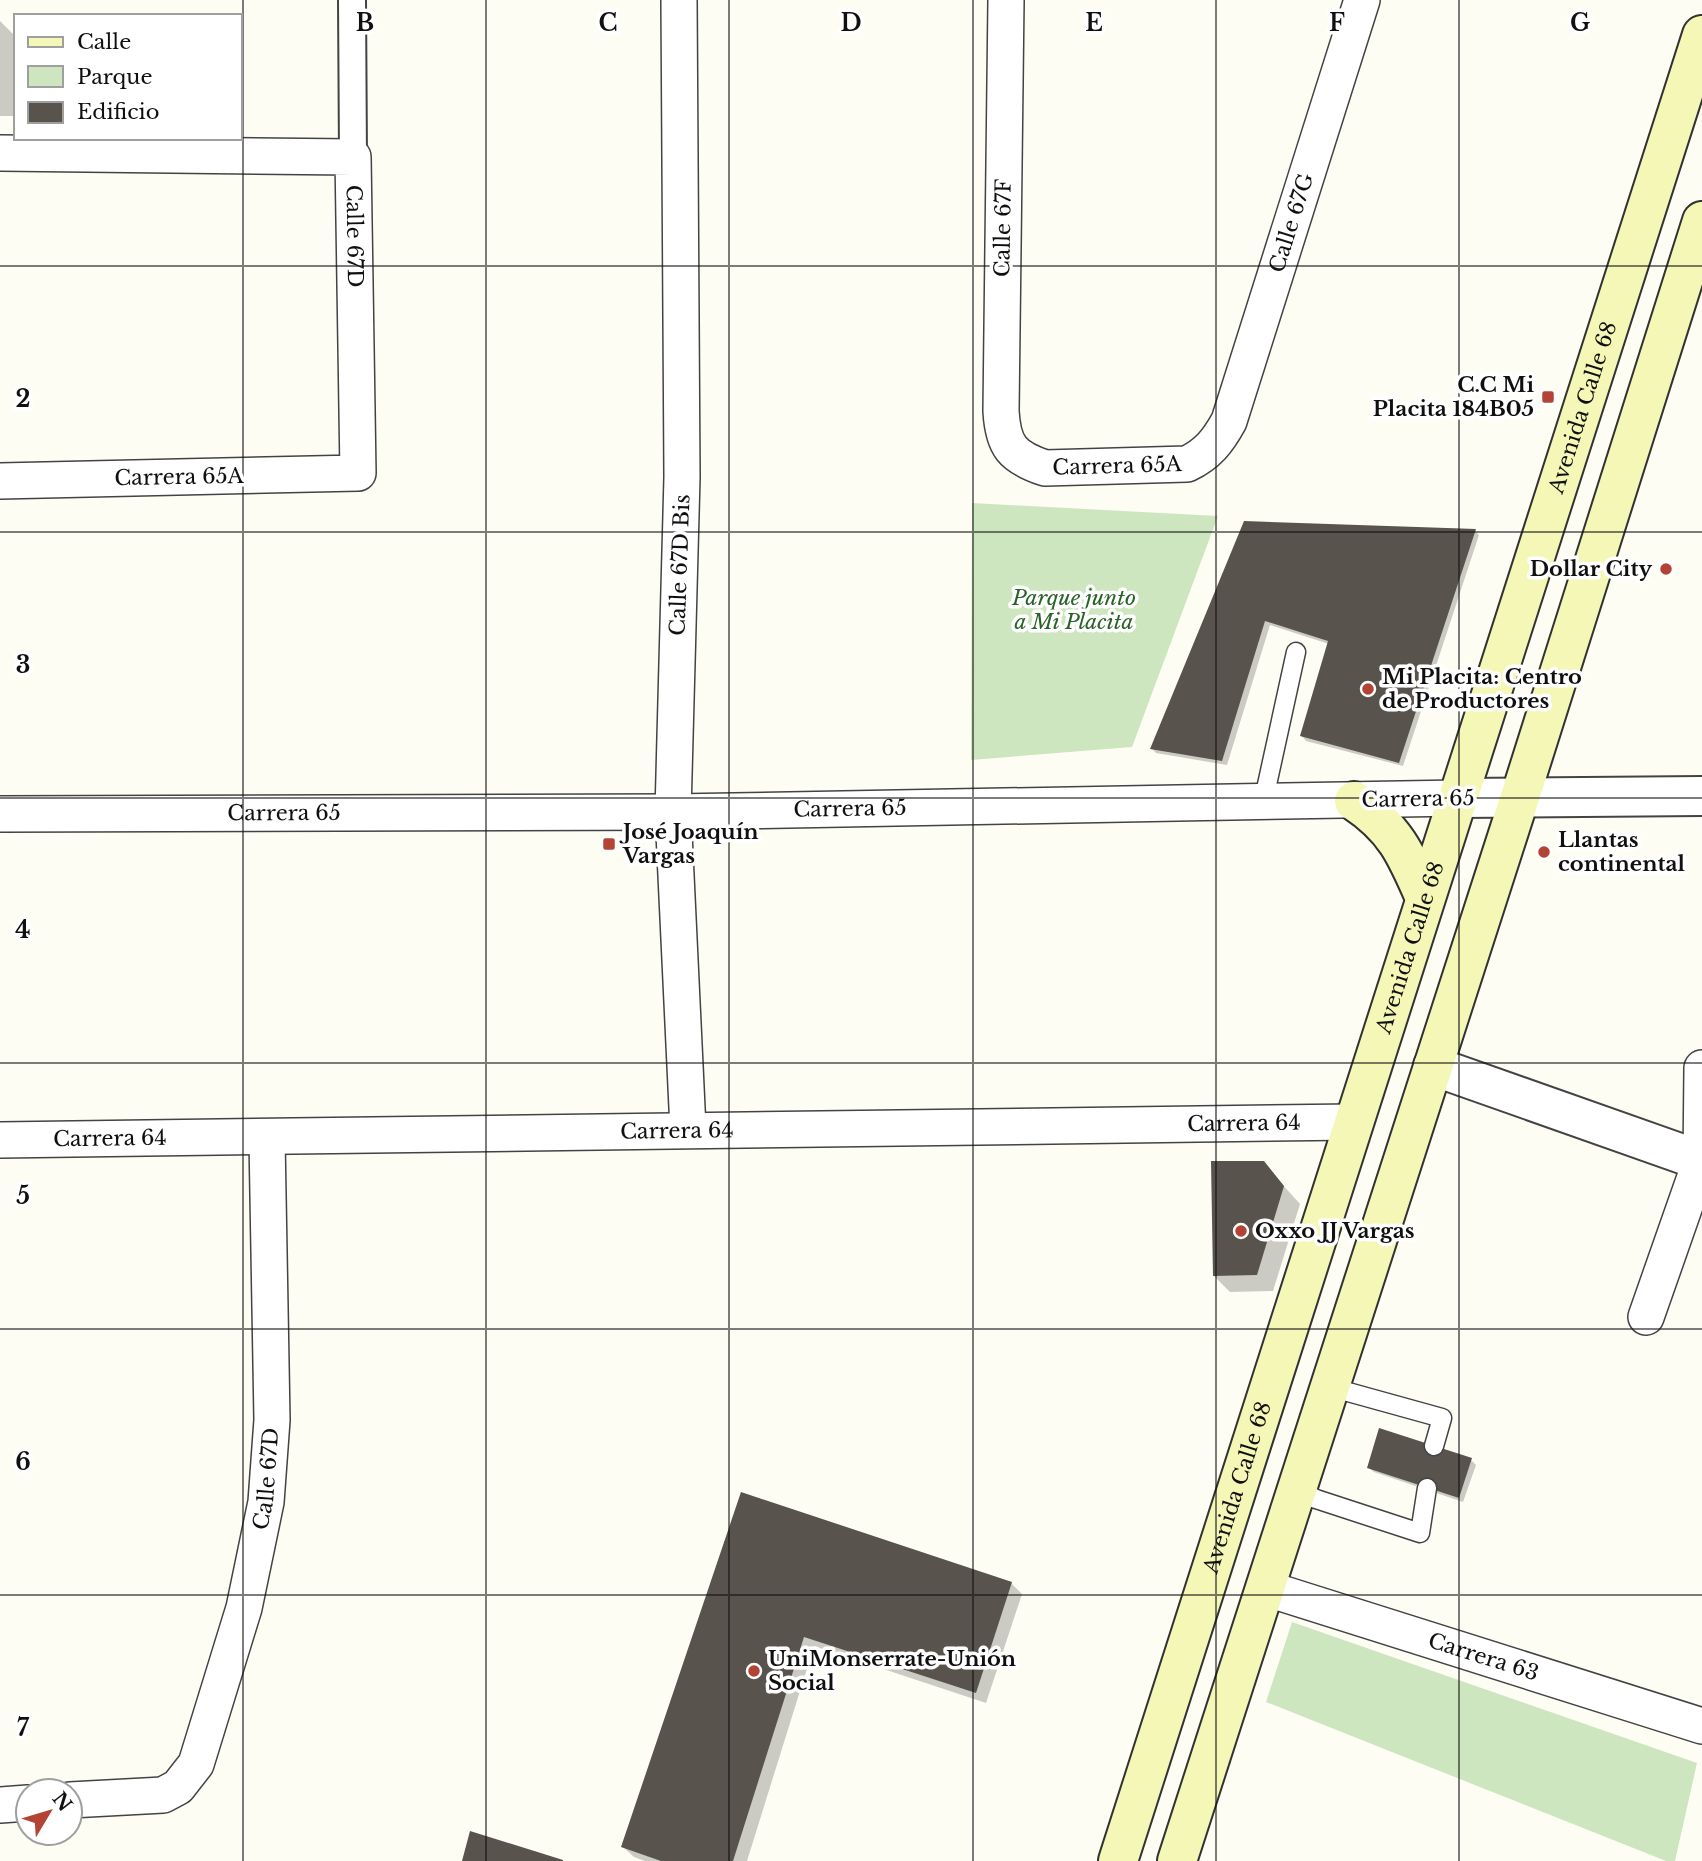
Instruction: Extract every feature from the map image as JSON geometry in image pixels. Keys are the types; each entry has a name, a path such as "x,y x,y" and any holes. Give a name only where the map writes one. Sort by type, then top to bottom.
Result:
{"main road":[{"name":"Avenida Calle 68","path":"1118,1861 1702,35"},
{"path":"1177,1861 1520,797 1691,292 1702,220"},
{"path":"1353,801 1380,818 1398,841 1425,898"}],"street":[{"name":"Calle 67D","path":"352,0 358,473"},
{"name":"Calle 67D Bis","path":"679,0 682,477 673,812 688,1129"},
{"name":"Calle 67F","path":"1006,0 1000,411 1002,433 1014,452"},
{"name":"Calle 67G","path":"1217,443 1229,421 1362,0"},
{"path":"0,153 352,157"},
{"name":"Carrera 65A","path":"1014,452 1023,460 1045,468 1187,464 1202,457 1217,443"},
{"name":"Carrera 65A","path":"0,481 358,473"},
{"name":"Carrera 65","path":"0,814 673,812 1702,796"},
{"path":"1433,1066 1701,1161"},
{"path":"1646,1317 1701,1161 1702,1068"},
{"name":"Carrera 64","path":"0,1140 267,1139 688,1129 1354,1122"},
{"name":"Calle 67D","path":"84,1799 163,1795 178,1787 196,1764 244,1608 266,1502 272,1420 267,1139"},
{"name":"Carrera 63","path":"1265,1588 1702,1726"}],"lane":[{"path":"1263,803 1296,652"},
{"path":"1330,1387 1442,1418 1434,1446"},
{"path":"1297,1490 1315,1499 1420,1533 1427,1488"}],"green space":[{"name":"Parque junto a Mi Placita","path":"972,503 1218,516 1132,747 971,760"},
{"path":"1292,1622 1697,1763 1675,1861 1666,1861 1266,1702"}],"building":[{"name":"Mi Placita: Centro de Productores","path":"1244,521 1476,529 1399,763 1300,736 1328,641 1265,621 1222,761 1150,749"},
{"name":"Oxxo JJ Vargas","path":"1211,1161 1264,1161 1284,1186 1257,1275 1213,1276"},
{"path":"1379,1428 1472,1458 1459,1498 1367,1468"},
{"name":"UniMonserrate-Unión Social","path":"741,1492 1012,1582 976,1693 804,1637 733,1861 661,1861 621,1847"},
{"path":"470,1831 563,1860 563,1861 462,1861"}],"place":[{"name":"C.C Mi Placita 184B05","path":"1548,397"},
{"name":"Dollar City","path":"1666,569"},
{"name":"Mi Placita: Centro de Productores","path":"1368,689"},
{"name":"José Joaquín Vargas","path":"609,844"},
{"name":"Llantas continental","path":"1544,852"},
{"name":"Oxxo JJ Vargas","path":"1241,1231"},
{"name":"UniMonserrate-Unión Social","path":"754,1671"}]}
